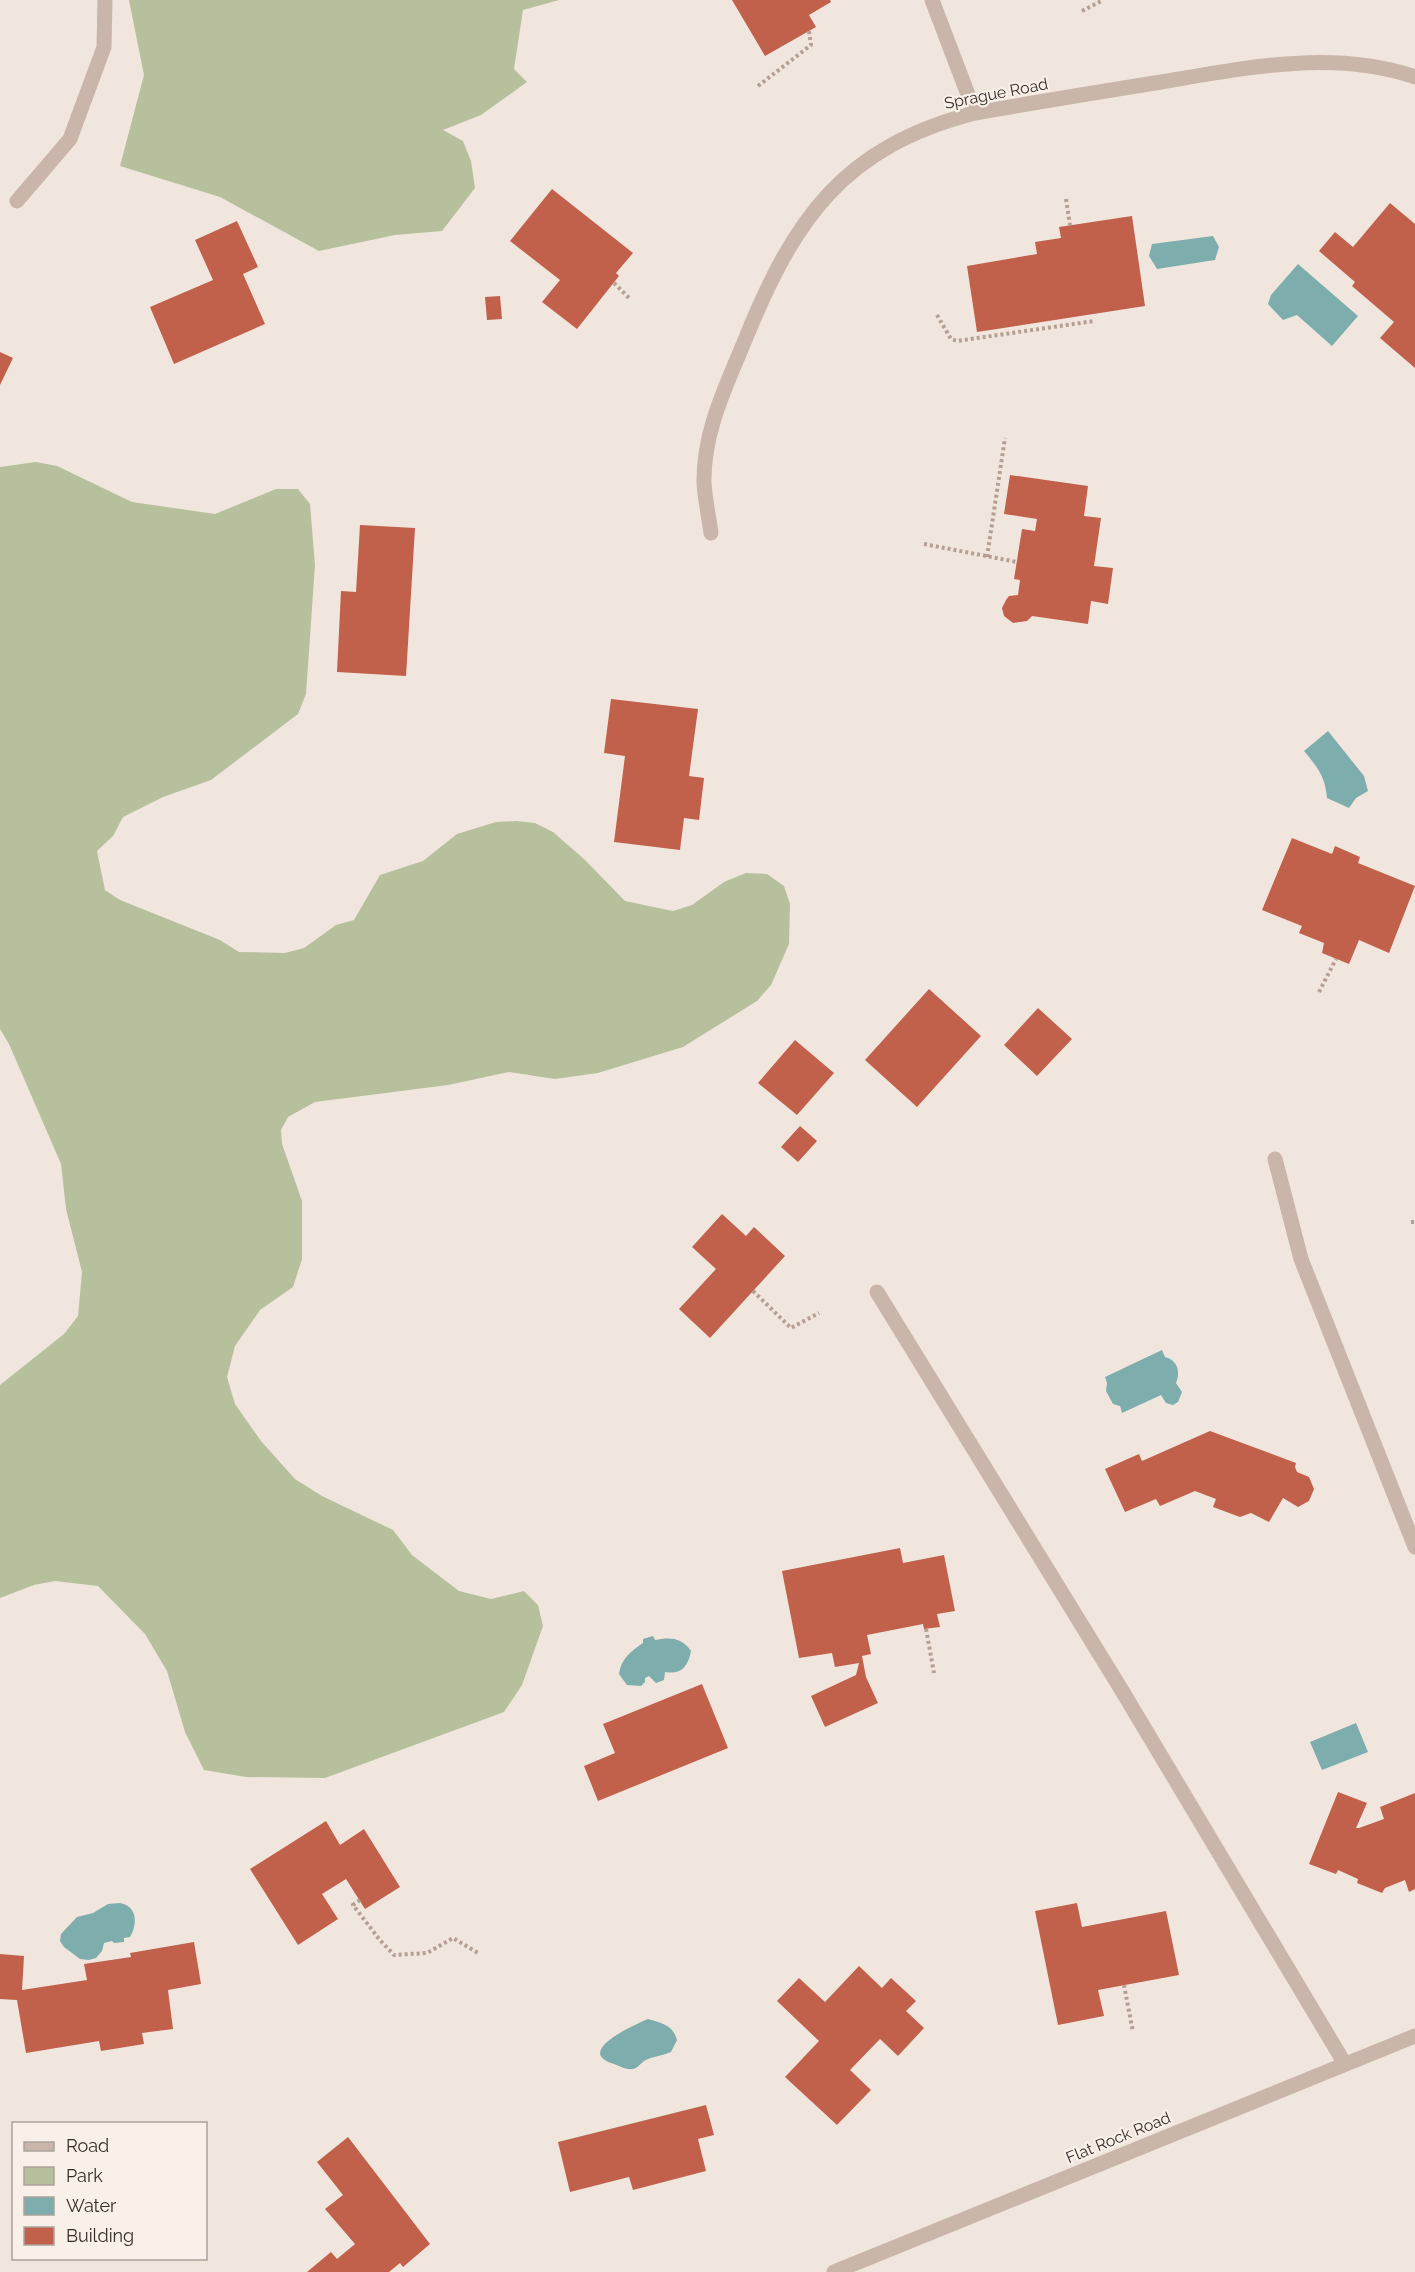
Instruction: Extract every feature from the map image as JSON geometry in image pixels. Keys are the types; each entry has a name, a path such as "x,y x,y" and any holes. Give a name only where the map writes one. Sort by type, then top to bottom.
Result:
{"street":[{"path":"17,201 70,139 104,47 105,0"},
{"path":"932,0 975,113"},
{"name":"Sprague Road","path":"711,533 704,484 706,450 712,421 758,307 783,256 804,222 830,192 865,160 904,137 946,120 975,113 1229,70 1330,62 1369,64 1415,77"},
{"path":"1275,1159 1301,1259 1415,1547"},
{"path":"877,1292 1120,1689 1345,2064"},
{"name":"Flat Rock Road","path":"834,2272 1415,2036"}],"path":[{"path":"1082,11 1103,0"},
{"path":"759,86 811,45 809,31"},
{"path":"1066,199 1070,225"},
{"path":"614,283 631,300"},
{"path":"937,315 951,339 957,341 1094,321"},
{"path":"987,557 1005,438"},
{"path":"924,544 1017,562"},
{"path":"1319,992 1336,959"},
{"path":"753,1291 791,1328 819,1313"},
{"path":"926,1629 934,1673"},
{"path":"360,1900 353,1905 394,1955 427,1953 453,1938 478,1953"},
{"path":"1124,1985 1133,2032"}],"green space":[{"path":"129,0 559,0 523,10 514,69 527,82 481,115 443,130 463,141 471,161 475,188 442,231 395,235 319,251 220,197 120,166 144,75"},
{"path":"36,462 57,466 132,502 215,514 276,489 298,489 310,504 315,565 306,694 298,714 211,780 163,797 123,817 113,836 97,851 105,890 120,900 220,940 239,952 285,953 304,948 336,925 354,920 380,875 423,861 457,834 496,822 516,821 535,823 553,832 584,859 625,901 673,911 692,905 724,882 746,873 767,874 784,886 790,904 789,944 771,985 757,1001 683,1047 598,1073 555,1079 509,1072 448,1085 315,1102 288,1117 281,1130 282,1144 302,1201 302,1259 293,1287 260,1310 235,1346 227,1377 235,1404 261,1441 295,1479 322,1496 393,1530 412,1555 459,1591 491,1599 524,1591 538,1605 543,1626 522,1685 504,1712 325,1778 246,1777 204,1770 185,1732 167,1671 145,1634 98,1586 55,1581 34,1585 0,1598 0,1385 64,1334 78,1316 82,1272 66,1209 61,1164 9,1044 0,1029 0,467"}],"water":[{"path":"1213,236 1219,247 1215,260 1157,269 1149,256 1152,244"},
{"path":"1298,264 1358,316 1332,346 1297,315 1283,320 1268,304 1271,295"},
{"path":"1328,731 1364,776 1368,791 1356,798 1349,808 1327,798 1325,784 1320,773 1304,751"},
{"path":"1162,1350 1165,1357 1177,1367 1176,1383 1182,1392 1178,1402 1173,1405 1166,1403 1161,1395 1122,1413 1120,1406 1113,1404 1106,1391 1105,1377"},
{"path":"653,1636 655,1640 670,1638 684,1643 691,1651 688,1661 680,1671 665,1672 664,1680 656,1683 649,1676 645,1678 641,1686 627,1685 619,1674 624,1660 643,1643 643,1639"},
{"path":"1356,1723 1368,1752 1322,1770 1310,1742"},
{"path":"120,1903 133,1911 135,1921 133,1932 130,1937 124,1938 124,1942 104,1943 102,1951 96,1958 89,1960 80,1959 64,1947 60,1941 61,1934 77,1917 93,1913 108,1904"},
{"path":"648,2019 662,2023 673,2031 677,2040 671,2052 647,2059 633,2069 627,2069 602,2058 600,2051 605,2044 623,2031"}],"building":[{"path":"732,0 830,0 831,2 809,15 816,27 765,56"},
{"path":"552,189 633,253 616,273 619,276 577,329 542,302 560,280 510,241"},
{"path":"1390,203 1415,224 1415,368 1380,338 1394,322 1352,286 1355,282 1319,251 1335,232 1353,247"},
{"path":"1132,216 1145,306 977,332 967,266 1037,254 1035,242 1061,238 1059,227"},
{"path":"237,221 258,267 243,274 265,324 174,364 150,307 213,280 195,240"},
{"path":"500,296 502,319 487,320 485,297"},
{"path":"0,352 13,358 0,385"},
{"path":"1010,475 1088,486 1084,516 1101,518 1094,566 1113,568 1108,604 1091,601 1088,624 1032,616 1027,621 1013,623 1004,616 1002,608 1006,600 1009,596 1018,595 1020,580 1014,579 1022,529 1035,531 1037,519 1004,514"},
{"path":"360,525 415,528 406,676 337,672 341,591 356,592"},
{"path":"611,699 698,709 689,776 704,778 699,820 684,818 680,850 614,842 625,756 604,753"},
{"path":"1292,838 1332,854 1335,846 1360,857 1358,863 1415,886 1389,953 1359,940 1349,964 1322,953 1324,943 1299,933 1302,926 1262,910"},
{"path":"929,989 981,1036 917,1107 865,1060"},
{"path":"1038,1008 1072,1039 1037,1076 1004,1045"},
{"path":"795,1040 834,1073 797,1115 758,1083"},
{"path":"800,1126 817,1141 798,1162 781,1147"},
{"path":"722,1214 746,1236 754,1227 785,1256 710,1338 679,1309 716,1269 692,1247"},
{"path":"1210,1431 1296,1463 1297,1472 1309,1477 1314,1489 1309,1501 1298,1507 1283,1498 1269,1522 1251,1513 1240,1517 1213,1507 1216,1499 1195,1491 1160,1506 1156,1499 1125,1512 1105,1469 1139,1454 1142,1461"},
{"path":"900,1548 903,1563 944,1555 955,1611 937,1614 940,1627 924,1629 923,1624 867,1635 871,1654 862,1656 866,1677 878,1703 825,1727 811,1696 856,1675 859,1663 835,1667 832,1653 799,1658 782,1571"},
{"path":"702,1684 728,1748 598,1801 584,1766 615,1753 603,1724"},
{"path":"1338,1792 1367,1803 1356,1828 1384,1819 1380,1807 1415,1793 1415,1889 1409,1892 1405,1880 1385,1888 1382,1893 1357,1883 1358,1879 1338,1870 1336,1874 1309,1864"},
{"path":"326,1821 340,1845 364,1829 400,1887 365,1909 346,1879 322,1894 338,1919 298,1945 250,1869"},
{"path":"1077,1903 1082,1927 1166,1911 1179,1975 1098,1990 1104,2016 1058,2025 1035,1911"},
{"path":"194,1942 201,1984 168,1990 173,2029 142,2033 144,2044 101,2051 99,2041 26,2053 17,2000 0,1999 0,1954 24,1956 22,1990 87,1980 84,1964 131,1957 130,1953"},
{"path":"859,1966 882,1988 891,1978 916,2001 906,2011 924,2028 898,2056 880,2039 850,2070 871,2090 837,2125 785,2077 819,2041 777,2001 799,1978 825,2002"},
{"path":"706,2105 714,2135 698,2139 706,2171 633,2190 629,2177 570,2192 558,2142"},
{"path":"348,2137 430,2244 403,2267 400,2263 389,2272 307,2272 331,2252 337,2259 355,2244 325,2209 343,2195 317,2162"}]}
